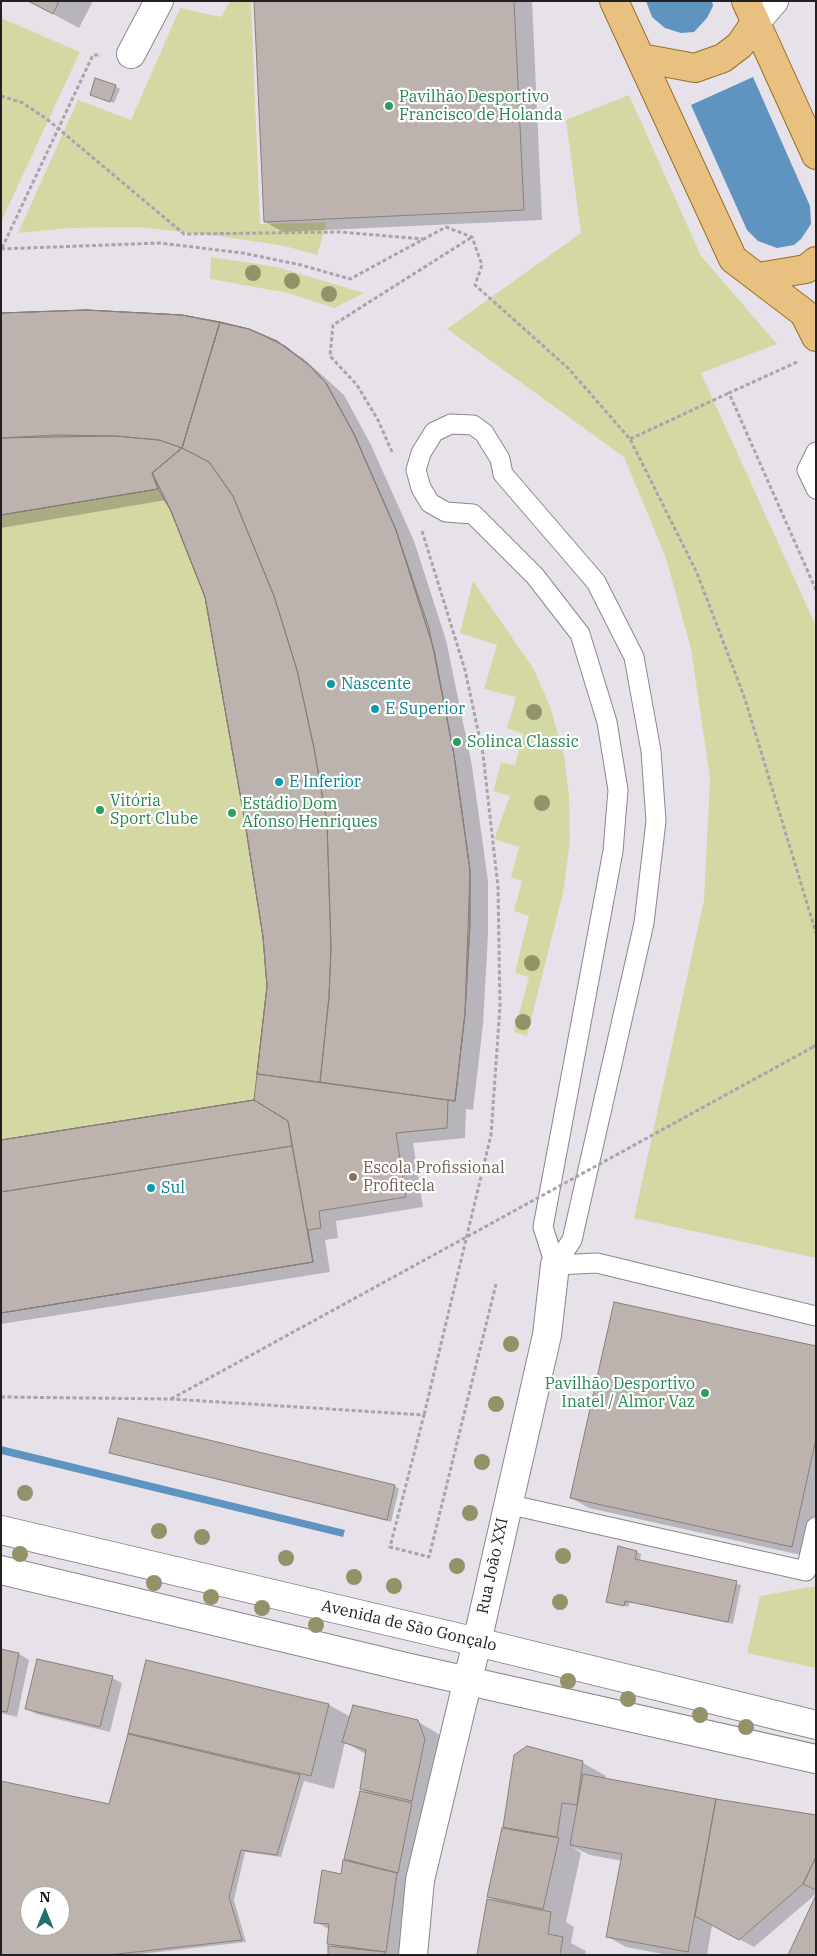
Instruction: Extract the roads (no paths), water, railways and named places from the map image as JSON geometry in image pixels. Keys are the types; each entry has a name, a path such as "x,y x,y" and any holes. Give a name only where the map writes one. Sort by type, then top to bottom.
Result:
{"main road":[{"path":"614,1 733,259 804,312 816,337"},
{"path":"641,58 695,68 723,58 740,45 751,12"},
{"path":"751,12 816,155"},
{"path":"758,278 806,269 816,261"}],"street":[{"path":"132,54 159,1"},
{"path":"751,12 774,1"},
{"name":"Rua João XXI","path":"413,1955 420,1880 468,1681 547,1335 555,1265"},
{"name":"Avenida de São Gonçalo","path":"1,1530 477,1642 816,1726"},
{"path":"1,1570 468,1681 816,1759"}],"lane":[{"path":"451,424 472,425 484,433 500,459 504,474 596,582 634,657 651,751 656,821 644,923 572,1240 555,1265 543,1228 613,852 618,790 607,722 580,634 535,576 473,514 446,512 430,503 421,488 416,470 421,453 434,432 451,424"},
{"path":"816,452 807,470 816,489"},
{"path":"555,1265 597,1262 816,1316"},
{"path":"507,1504 806,1571 816,1527"}],"water":[{"path":"646,1 712,1 713,6 707,18 694,32 681,33 665,28 652,17"},
{"path":"753,77 810,206 811,224 801,239 794,245 777,248 758,241 747,230 691,105"},
{"path":"1,1446 345,1530 343,1537 1,1454"}],"place":[{"name":"Pavilhão Desportivo Francisco de Holanda","path":"389,106"},
{"name":"Nascente","path":"331,684"},
{"name":"E Superior","path":"375,709"},
{"name":"Solinca Classic","path":"457,742"},
{"name":"E Inferior","path":"279,782"},
{"name":"Vitória Sport Clube","path":"100,810"},
{"name":"Estádio Dom Afonso Henriques","path":"232,813"},
{"name":"Escola Profissional Profitecla","path":"353,1177"},
{"name":"Sul","path":"151,1188"},
{"name":"Pavilhão Desportivo Inatel / Almor Vaz","path":"705,1393"}]}
